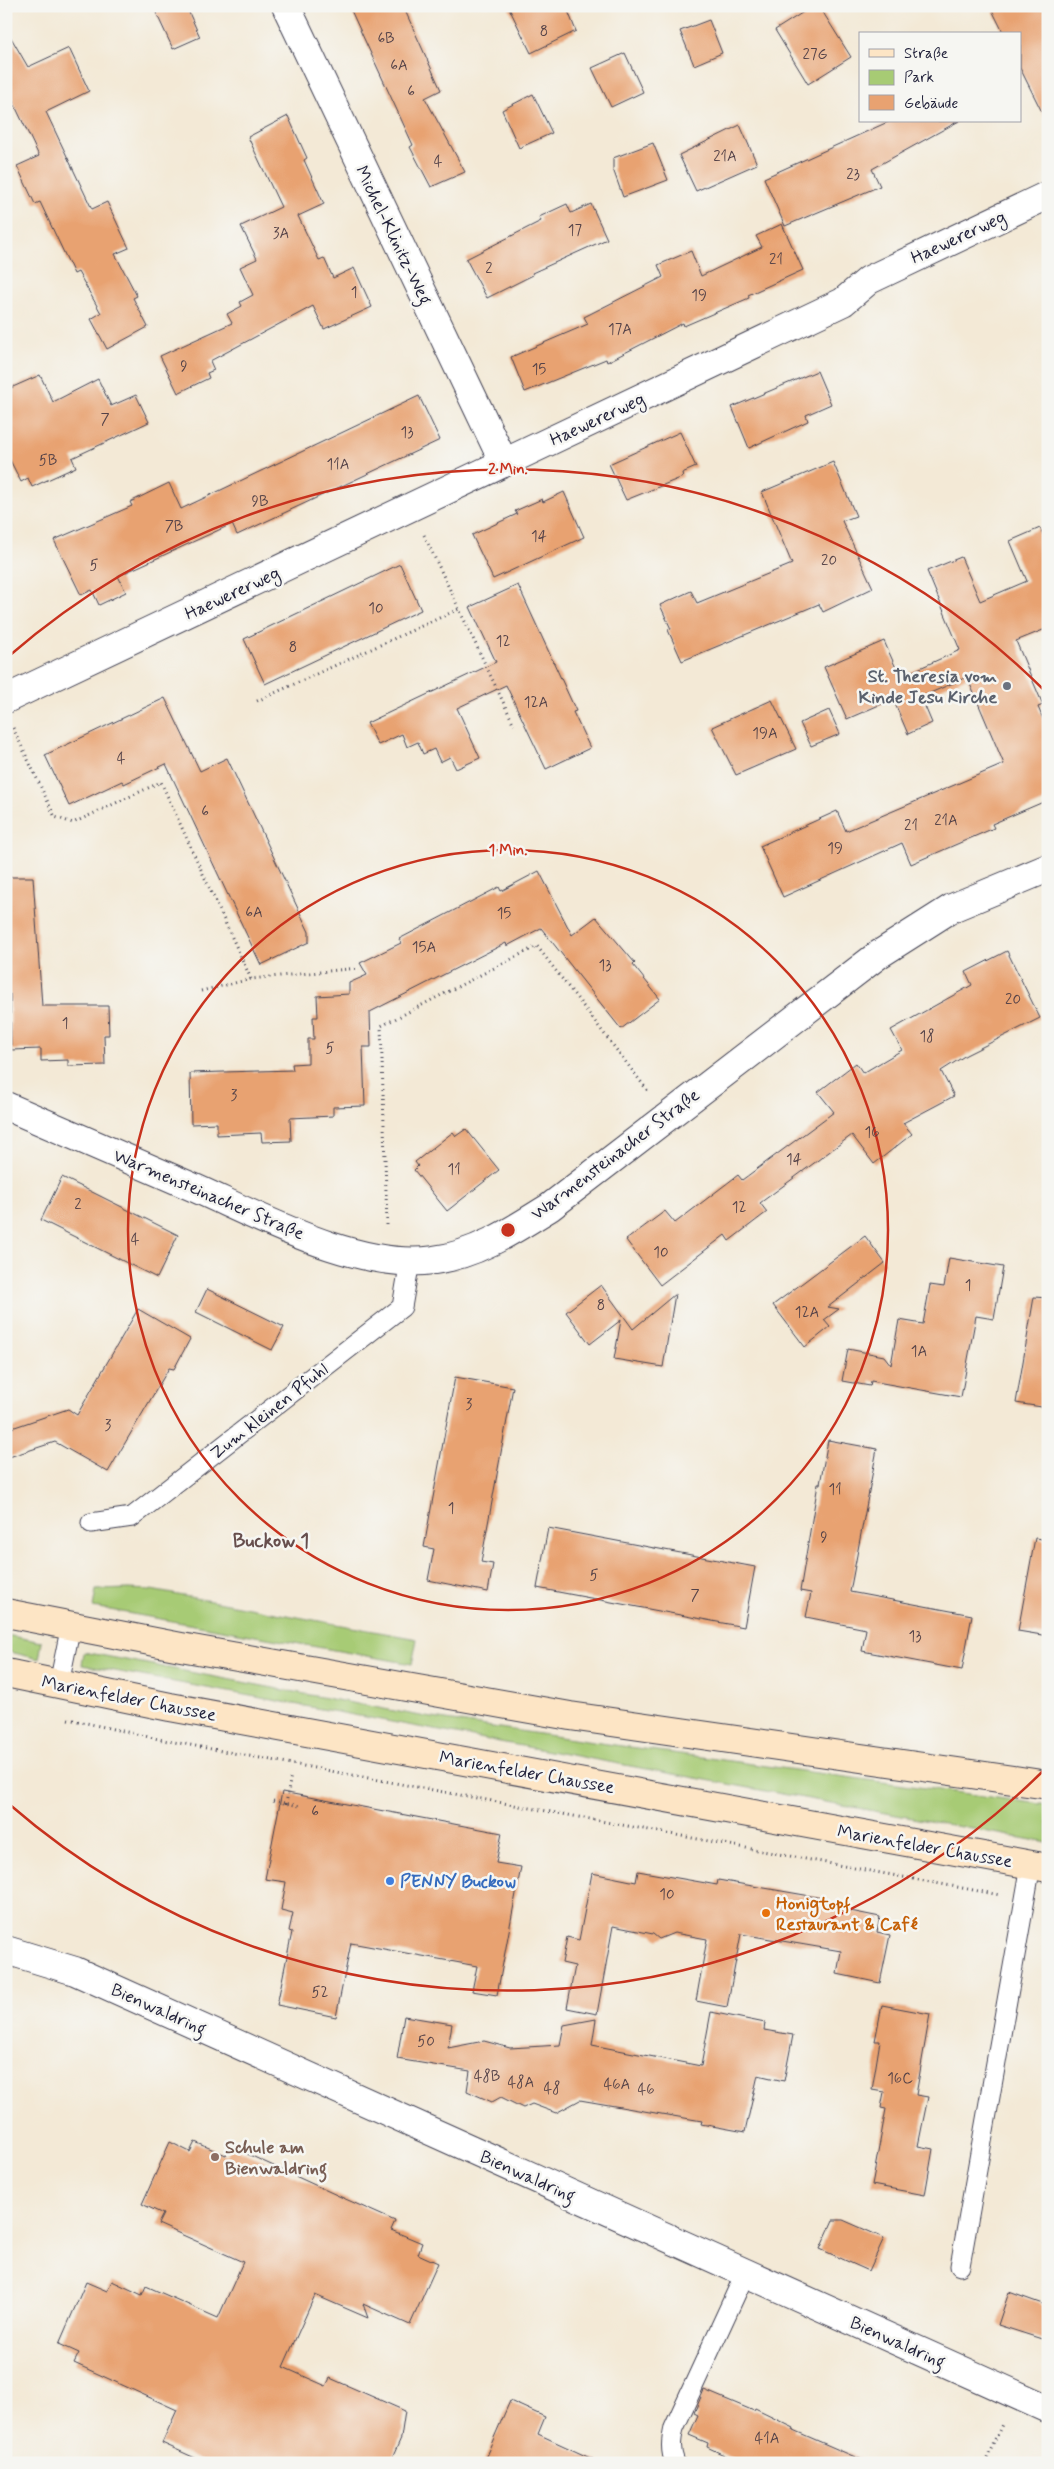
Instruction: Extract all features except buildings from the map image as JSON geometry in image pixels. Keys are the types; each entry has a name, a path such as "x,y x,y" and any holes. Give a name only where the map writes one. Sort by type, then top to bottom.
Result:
{"main road":[{"path":"6,1613 390,1685 561,1714 1048,1785"},
{"name":"Marienfelder Chaussee","path":"6,1673 1039,1867"}],"street":[{"name":"Michel-Klinitz-Weg","path":"286,6 504,463"},
{"name":"Haewererweg","path":"9,712 504,463 844,302 869,280 1048,195"},
{"name":"Warmensteinacher Straße","path":"6,1106 297,1233 355,1254 410,1261 433,1261 456,1256 507,1234 550,1207 878,955 952,908 1048,868"},
{"name":"Bienwaldring","path":"6,1950 75,1971 1048,2410"}],"lane":[{"name":"Zum kleinen Pfuhl","path":"91,1523 132,1517 402,1307 410,1261"},
{"path":"59,1684 71,1625"},
{"path":"960,2266 1025,1899 1039,1867"},
{"path":"675,2463 671,2453 674,2428 745,2274"}],"path":[{"path":"422,532 514,725"},
{"path":"257,701 459,608"},
{"path":"9,712 55,817 73,823 161,782 251,980"},
{"path":"388,1225 381,1026 537,946 648,1091"},
{"path":"201,991 251,980 358,968"},
{"path":"62,1718 173,1742 1025,1899"},
{"path":"286,1804 291,1775"},
{"path":"273,1801 300,1806"},
{"path":"985,2463 1006,2414"}],"green space":[{"path":"96,1590 151,1590 417,1639 412,1664 93,1607"},
{"path":"6,1635 42,1642 39,1659 6,1651"},
{"path":"84,1652 426,1717 1048,1805 1048,1843 82,1665"}],"place":[{"name":"St. Theresia vom Kinde Jesu Kirche","path":"1007,686"},
{"name":"PENNY Buckow","path":"390,1881"},
{"name":"Honigtopf Restaurant & Café","path":"766,1913"},
{"name":"Schule am Bienwaldring","path":"215,2157"}],"district":[{"name":"Buckow 1","path":"271,1540"}]}
